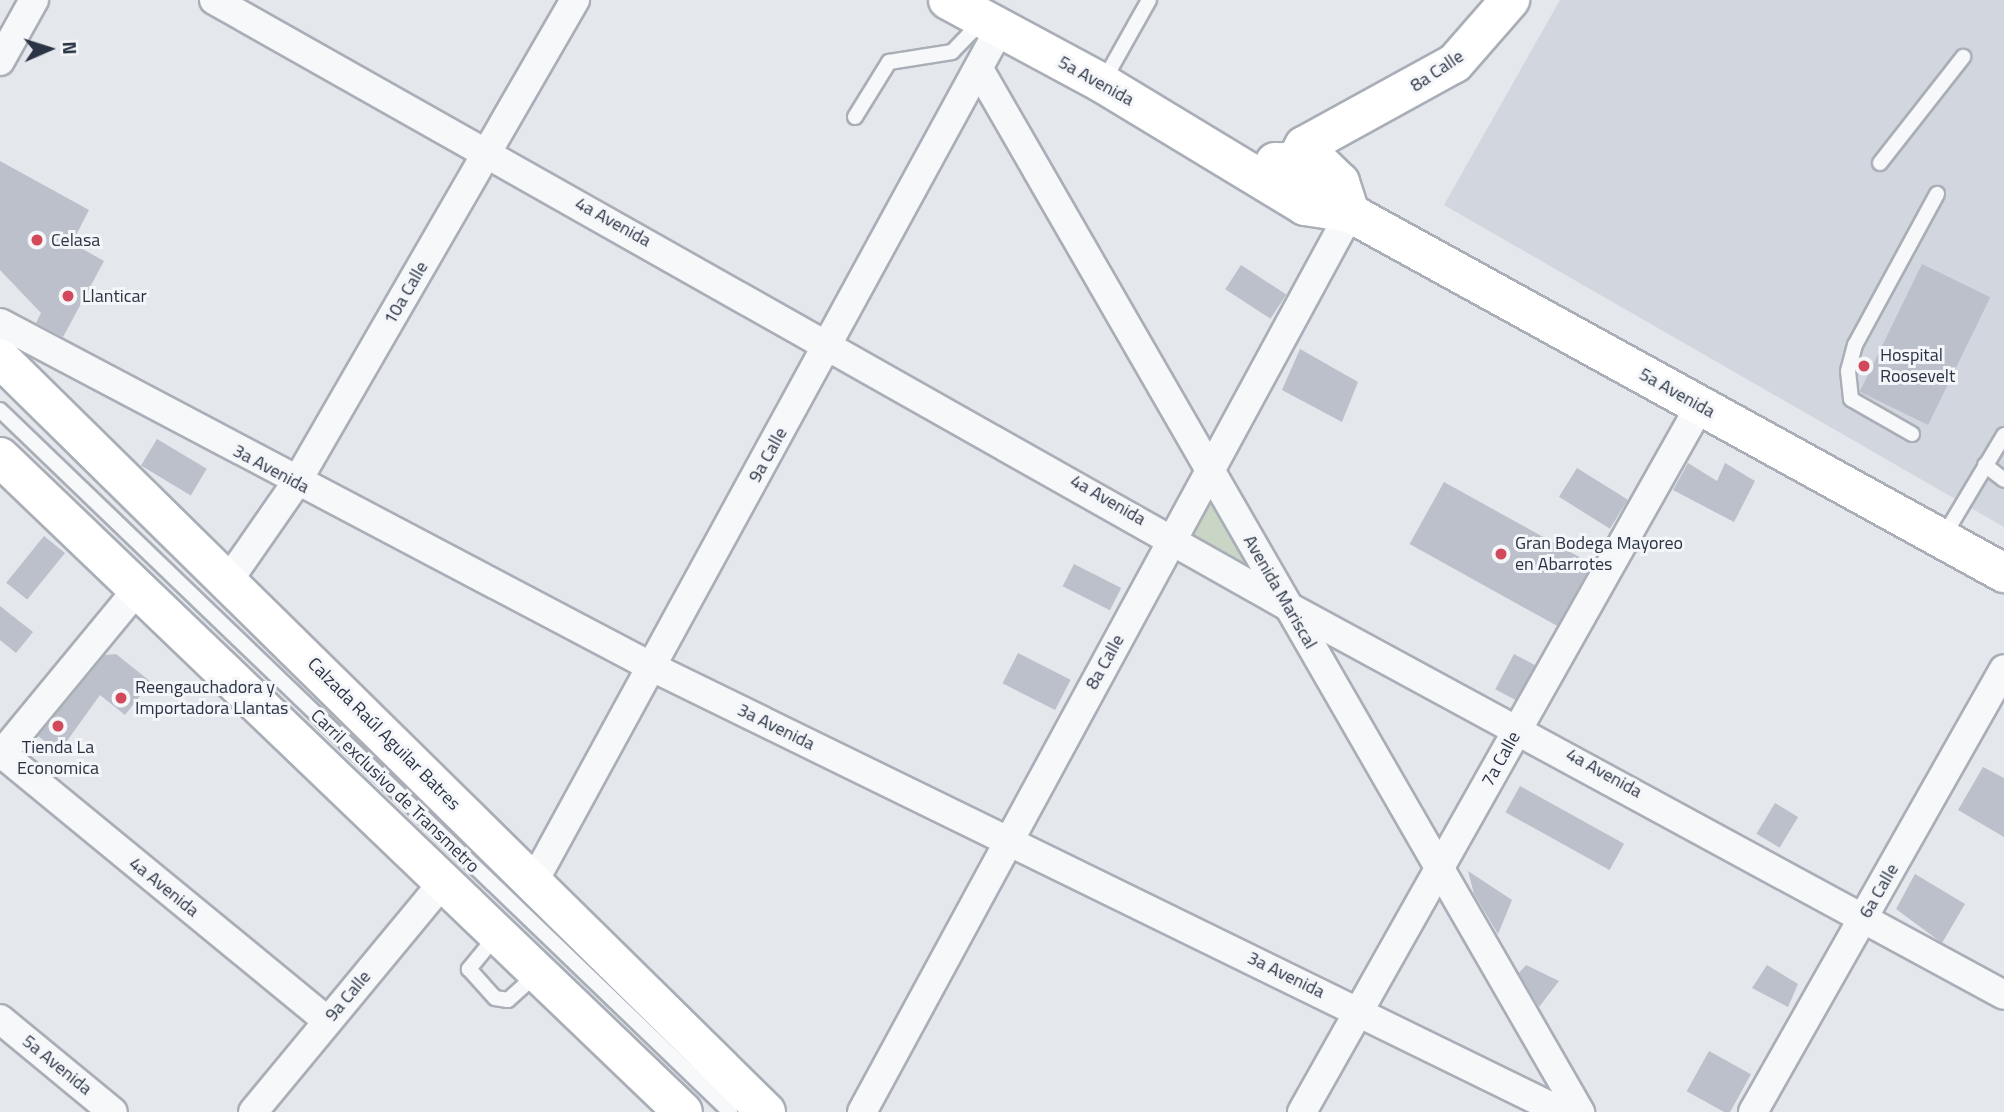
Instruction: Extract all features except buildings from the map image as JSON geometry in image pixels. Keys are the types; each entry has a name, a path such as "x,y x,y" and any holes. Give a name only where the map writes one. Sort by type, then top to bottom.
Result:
{"main road":[{"name":"5a Avenida","path":"948,0 1102,83 1305,206 1345,198"},
{"name":"8a Calle","path":"1297,159 1310,140 1385,104 1455,63 1510,0"},
{"name":"8a Calle","path":"1345,198 1350,142 1385,104"},
{"name":"5a Avenida","path":"1241,167 1297,159 1320,163 1345,198 1700,406 2004,573"},
{"path":"1297,159 1305,206"},
{"name":"Calzada Raúl Aguilar Batres","path":"0,358 766,1112"},
{"path":"0,457 140,586 683,1112"}],"street":[{"path":"0,61 34,0"},
{"name":"4a Avenida","path":"214,0 830,342 1174,537 1289,607 1519,726 2004,995"},
{"name":"10a Calle","path":"228,581 296,483 575,0"},
{"name":"9a Calle","path":"534,881 980,71 992,24"},
{"name":"Avenida Mariscal","path":"980,71 1580,1112"},
{"name":"8a Calle","path":"862,1112 1210,470 1345,198"},
{"name":"3a Avenida","path":"0,323 296,483 652,667 1009,839 1562,1112"},
{"name":"7a Calle","path":"1302,1112 1700,406"},
{"path":"1,754 140,586"},
{"name":"6a Calle","path":"1754,1112 2004,669"},
{"name":"4a Avenida","path":"1,754 327,1021"},
{"name":"9a Calle","path":"253,1112 445,880"},
{"name":"5a Avenida","path":"0,1019 113,1112"}],"lane":[{"path":"1102,83 1149,0"},
{"path":"855,117 889,61 952,52 992,24"},
{"path":"1880,163 1963,57"},
{"path":"1912,434 1851,399 1848,371 1854,345 1937,194"},
{"name":"Carril exclusivo de Transmetro","path":"0,410 730,1112"},
{"path":"1942,539 2004,435"},
{"path":"1985,465 2004,480"}],"shaded area":[{"name":"Hospital Roosevelt","path":"1560,0 2004,0 2004,527 1444,205"}],"green space":[{"path":"1217,479 1272,575 1182,534"}],"place":[{"name":"Celasa","path":"37,240"},
{"name":"Llanticar","path":"68,296"},
{"name":"Hospital Roosevelt","path":"1864,366"},
{"name":"Gran Bodega Mayoreo en Abarrotes","path":"1501,554"},
{"name":"Reengauchadora y Importadora Llantas","path":"121,698"},
{"name":"Tienda La Economica","path":"58,726"}]}
